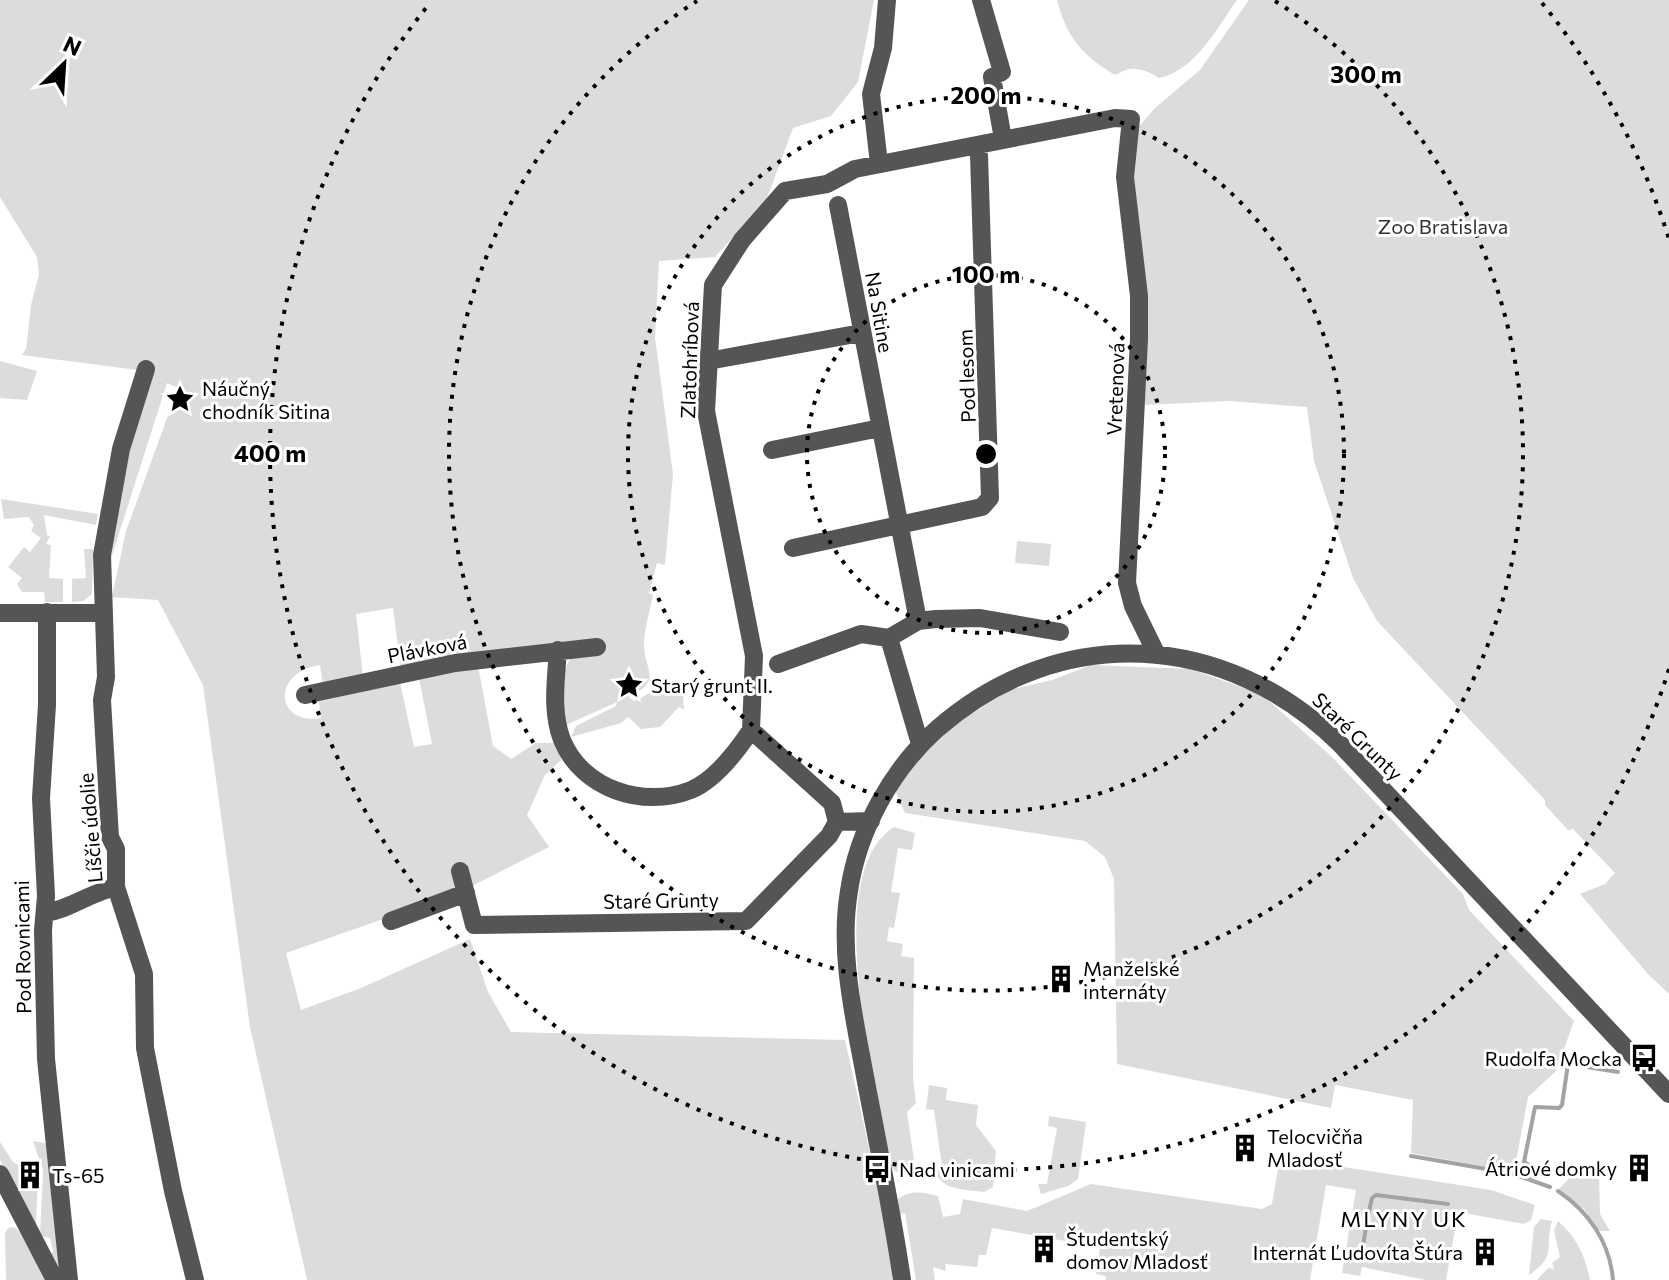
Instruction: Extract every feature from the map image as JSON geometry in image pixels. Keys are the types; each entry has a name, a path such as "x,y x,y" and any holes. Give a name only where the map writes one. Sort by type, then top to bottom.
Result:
{"street":[{"path":"879,164 871,94 883,48 887,0"},
{"path":"981,0 1002,72 992,77 1003,139"},
{"name":"Zlatohríbová","path":"751,730 754,668 706,411 717,276 770,203 785,191 827,184 844,173 879,164 1115,118 1131,119"},
{"name":"Vretenová","path":"1131,119 1125,177 1139,296 1139,339 1127,583 1133,606 1157,655"},
{"name":"Pod lesom","path":"900,525 982,507 990,498 979,155"},
{"name":"Na Sitine","path":"838,205 918,621"},
{"path":"708,361 861,333"},
{"name":"Líščie údolie","path":"146,369 121,449 106,517 102,555 106,677 102,700 110,837 116,849 116,887 144,974 145,1048 173,1191 195,1280"},
{"path":"772,450 880,428"},
{"path":"793,548 900,525"},
{"name":"Pod Rovnicami","path":"47,612 47,705 41,798 46,1059 69,1280"},
{"path":"0,613 102,613"},
{"path":"778,664 861,634 889,638 918,621 980,618 1060,632"},
{"path":"889,638 920,744"},
{"name":"Plávková","path":"305,695 455,663 597,647"},
{"path":"558,650 556,716 569,755 610,790 624,795 676,794 706,781 738,750 751,730 832,803 837,822 871,821"},
{"name":"Staré Grunty","path":"902,1280 847,973 849,889 871,821 884,793 920,744 977,697 1018,675 1090,656 1157,655 1190,659 1244,676 1288,700 1323,727 1669,1094"},
{"name":"Staré Grunty","path":"466,893 474,925 746,921 829,836 837,822"},
{"path":"391,921 466,893 460,871"},
{"path":"45,913 62,910 92,892 116,887"},
{"path":"0,1174 55,1280"}],"green space":[{"path":"0,0 874,0 858,82 831,116 793,128 766,201 715,257 659,261 655,337 673,474 665,565 657,563 649,593 653,595 644,645 650,675 646,685 629,697 634,701 642,697 651,692 658,682 664,690 683,693 684,710 679,707 660,727 641,729 628,717 621,723 571,737 576,726 616,706 617,702 564,726 561,700 563,680 572,656 401,669 393,608 356,614 363,677 323,686 320,665 304,670 293,677 287,687 285,697 288,707 306,718 321,718 319,702 400,682 414,747 432,744 419,678 478,666 493,746 511,759 536,743 553,743 563,758 545,775 527,815 549,847 458,893 286,953 301,1010 361,988 470,939 488,992 511,1032 845,1040 892,1250 892,1280 307,1280 250,1027 203,685 158,600 112,597 126,531 178,388 167,383 108,568 137,370 22,355 26,349 31,305 39,274 37,257 0,197"},
{"path":"1057,0 1237,0 1194,58 1172,74 1159,78 1137,69 1115,75 1093,60 1071,35"},
{"name":"Zoo Bratislava","path":"1249,0 1669,0 1669,994 1647,973 1580,894 1605,884 1615,873 1573,829 1568,830 1545,805 1545,800 1377,621 1353,578 1314,461 1307,407 1228,401 1145,405 1145,327 1133,160 1136,130 1155,108 1200,70"},
{"path":"0,361 37,371 27,400 0,398"},
{"path":"1,499 98,514 96,525 44,515 47,535 50,536 46,544 51,545 49,578 63,579 63,602 45,602 44,592 22,592 17,584 22,578 8,567 24,547 30,552 41,538 31,531 34,525 29,517 4,519"},
{"path":"1017,541 1051,544 1049,566 1015,563"},
{"path":"84,549 93,549 92,594 83,601 72,602 72,579 86,578"},
{"path":"1091,665 1190,669 1261,694 1331,756 1463,894 1469,910 1574,1021 1556,1071 1528,1097 1514,1172 1411,1153 1413,1100 1335,1085 1331,1108 1117,1064 1114,879 1105,857 1085,841 905,813 894,788 905,771 957,723 1010,690 1052,680"},
{"path":"894,827 915,833 912,850 898,848 891,892 900,893 894,928 889,927 887,941 903,944 901,956 914,958 913,1077 916,1103 907,1112 915,1167 908,1177 893,1170 876,1092 859,989 856,937 860,890 872,852"},
{"path":"929,1085 947,1088 946,1100 978,1105 976,1125 996,1151 993,1187 984,1192 960,1189 947,1185 936,1175 933,1167 942,1166 934,1110 926,1109"},
{"path":"1049,1116 1086,1122 1078,1179 1068,1186 1041,1194 1038,1184 1047,1184 1057,1128 1048,1126"},
{"path":"33,1141 49,1144 65,1280 50,1257 53,1250 50,1238 40,1236 43,1170"},
{"path":"0,1142 13,1162 24,1169 25,1182 36,1182 36,1168 38,1170 36,1227 0,1160"},
{"path":"1280,1157 1491,1190 1535,1205 1531,1220 1524,1224 1458,1212 1446,1280 1426,1280 1362,1267 1360,1276 1342,1273 1356,1190 1326,1185 1310,1280 1106,1280 1106,1276 1096,1274 1101,1242 1078,1238 1077,1243 992,1228 986,1255 979,1255 977,1267 945,1264 946,1271 933,1267 935,1280 916,1280 905,1213 898,1215 895,1202 910,1193 938,1196 943,1217 960,1214 963,1199 1027,1211 1091,1184 1262,1209 1272,1204"},
{"path":"1575,1172 1599,1176 1600,1214 1610,1231 1599,1231 1584,1209 1559,1189"},
{"path":"1541,1219 1552,1221 1547,1257 1529,1275 1534,1227"},
{"path":"1558,1221 1579,1248 1590,1280 1537,1280 1548,1268 1554,1269 1552,1263 1560,1257 1554,1230"},
{"path":"14,1227 20,1232 46,1280 6,1280 5,1234 8,1228"}],"waterway":[{"path":"1529,1179 1531,1166 1524,1162 1535,1107 1559,1108 1562,1105 1568,1064 1618,1072"},
{"path":"1411,1156 1510,1173 1550,1187"},
{"path":"1558,1191 1579,1208 1596,1229 1607,1253 1613,1280"},
{"path":"1368,1216 1372,1198 1376,1195 1448,1204"},
{"path":"1367,1221 1361,1258 1372,1260"}],"place":[{"name":"Náučný chodník Sitina","path":"180,399"},
{"name":"Starý grunt II.","path":"629,685"},
{"name":"Manželské internáty","path":"1061,979"},
{"name":"Rudolfa Mocka","path":"1644,1058"},
{"name":"Telocvičňa Mladosť","path":"1245,1148"},
{"name":"Átriové domky","path":"1639,1168"},
{"name":"Nad vinicami","path":"877,1169"},
{"name":"Ts-65","path":"30,1175"},
{"name":"Študentský domov Mladosť","path":"1044,1249"},
{"name":"Internát Ľudovíta Štúra","path":"1485,1252"}],"district":[{"name":"MLYNY UK","path":"1404,1218"}]}
